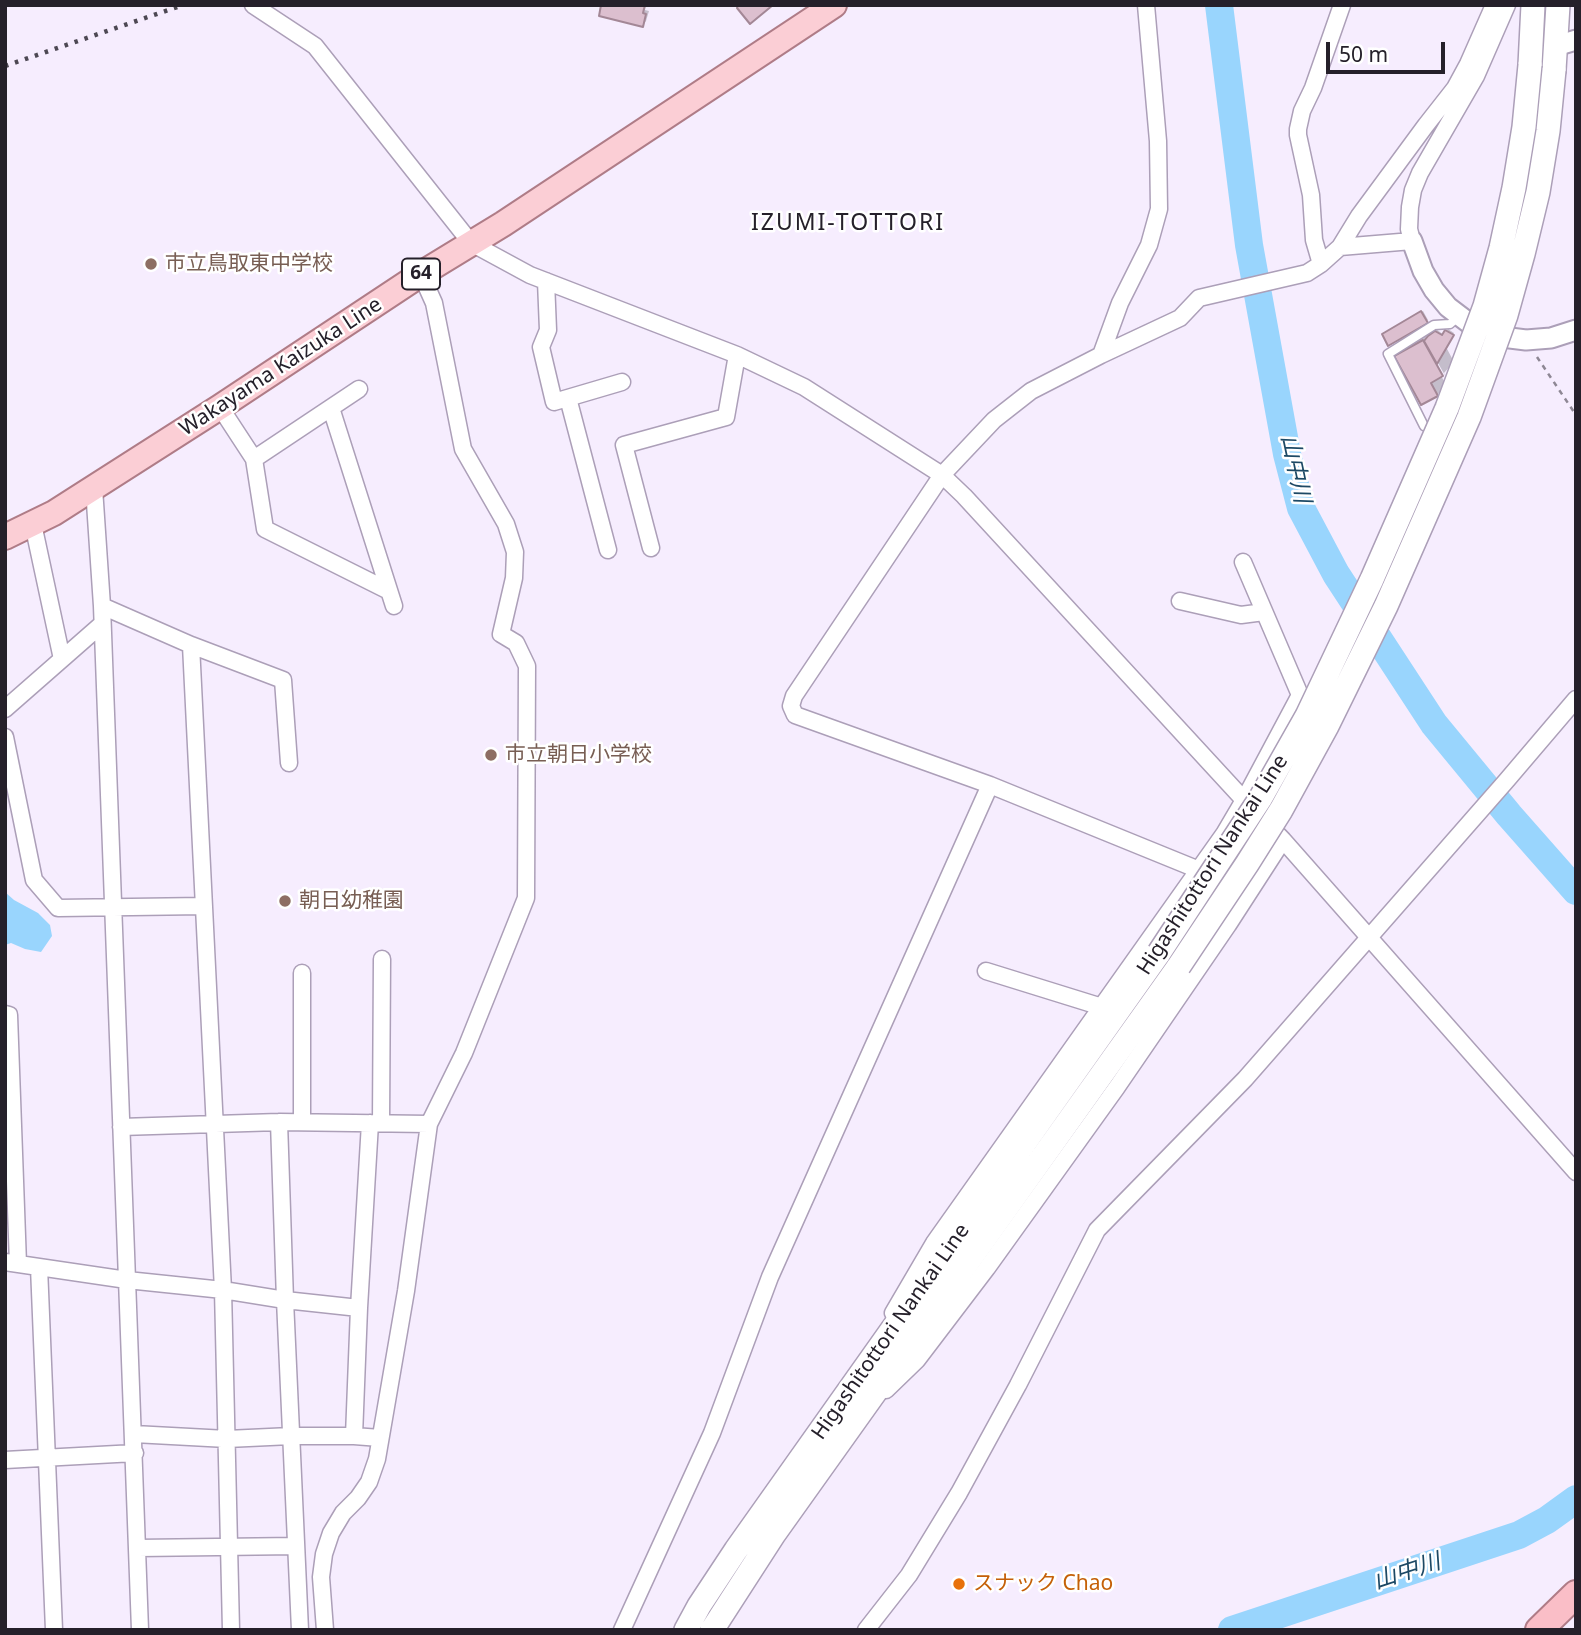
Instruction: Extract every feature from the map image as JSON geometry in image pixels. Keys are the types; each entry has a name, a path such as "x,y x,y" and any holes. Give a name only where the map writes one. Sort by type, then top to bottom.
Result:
{"highway":[{"path":"1539,1630 1576,1594"}],"main road":[{"name":"Wakayama Kaizuka Line","path":"5,537 54,513 94,488 421,274 503,224 834,5"},
{"name":"Higashitottori Nankai Line","path":"686,1630 736,1550 1159,953 1260,799 1307,716 1372,579 1447,408 1485,306 1501,248 1524,127 1531,65 1533,5"},
{"name":"Higashitottori Nankai Line","path":"712,1630 774,1534 1179,966 1281,810 1327,726 1386,606 1464,429 1495,348 1538,192 1554,70 1566,43 1558,5"}],"street":[{"path":"253,5 316,46 471,243 530,275 737,355 804,387 942,475 1283,840 1576,1172"},
{"path":"1101,355 1120,303 1149,245 1159,209 1158,141 1146,5"},
{"path":"1321,264 1314,240 1311,195 1297,135 1302,111 1342,5"},
{"path":"1199,870 990,785 795,715 791,706 794,696 942,475 994,420 1031,391 1180,318 1199,298 1307,273 1340,247 1359,216 1455,88 1494,5"},
{"path":"1507,5 1476,75 1420,173 1413,190 1409,229 1423,271 1434,290 1448,306 1473,326 1502,337 1526,340 1550,338 1576,330"},
{"path":"1340,247 1412,241"},
{"path":"325,1630 321,1577 324,1555 331,1534 343,1513 369,1482 377,1459 429,1124 464,1053 526,898 527,666 516,643 501,634 514,578 515,552 506,524 463,449 434,303 421,274"},
{"path":"546,281 548,330 541,347 554,402 622,382"},
{"path":"651,548 624,445 726,417 737,355"},
{"path":"254,459 359,389"},
{"path":"568,398 608,550"},
{"path":"220,407 254,459 265,529 391,599 331,408"},
{"path":"94,488 102,606 140,1630"},
{"path":"33,524 62,659"},
{"path":"861,1374 907,1286 934,1243 1224,834 1300,695 1243,562"},
{"path":"1180,601 1241,615 1264,612"},
{"path":"102,606 191,645 283,680 289,763"},
{"path":"5,709 102,624"},
{"path":"191,645 223,1290 231,1630"},
{"path":"866,1630 909,1575 958,1493 1018,1385 1097,1230 1245,1079 1576,699"},
{"path":"5,737 34,880 58,908 204,906"},
{"path":"622,1630 712,1433 770,1277 990,785"},
{"path":"856,1418 918,1360 987,1268 1117,1087 1283,840"},
{"path":"354,1436 359,1308 376,1123 382,958"},
{"path":"986,971 1102,1007"},
{"path":"302,973 302,1122"},
{"path":"5,1014 9,1015 12,1263 359,1308"},
{"path":"121,1127 279,1122 429,1124"},
{"path":"279,1122 300,1630"},
{"path":"39,1267 54,1630"},
{"path":"134,1434 226,1439 291,1436 380,1438"},
{"path":"5,1460 135,1453"},
{"path":"138,1548 296,1546"}],"lane":[{"path":"1424,426 1388,354 1434,325 1450,324 1459,316"}],"path":[{"path":"1526,340 1576,415"}],"water":[{"path":"5,892 38,913 50,925 52,936 41,952 11,943 5,945"}],"building":[{"path":"601,5 645,5 643,27 599,16"},
{"path":"738,5 773,5 750,24 737,8"},
{"path":"1421,311 1428,323 1388,346 1382,334"},
{"path":"1445,330 1454,335 1437,364 1424,341 1435,331 1442,335"},
{"path":"1423,340 1443,376 1431,383 1438,396 1421,405 1394,356"}],"waterway":[{"name":"山中川","path":"1219,5 1249,245 1287,454 1301,508 1336,574 1434,724 1576,891"},
{"name":"山中川","path":"1232,1630 1519,1535 1547,1520 1576,1499"}],"railway":[{"path":"5,66 183,5"}],"place":[{"name":"市立鳥取東中学校","path":"151,264"},
{"name":"市立朝日小学校","path":"491,755"},
{"name":"朝日幼稚園","path":"285,901"},
{"name":"スナック Chao","path":"959,1584"}],"district":[{"name":"IZUMI-TOTTORI","path":"848,223"}]}
